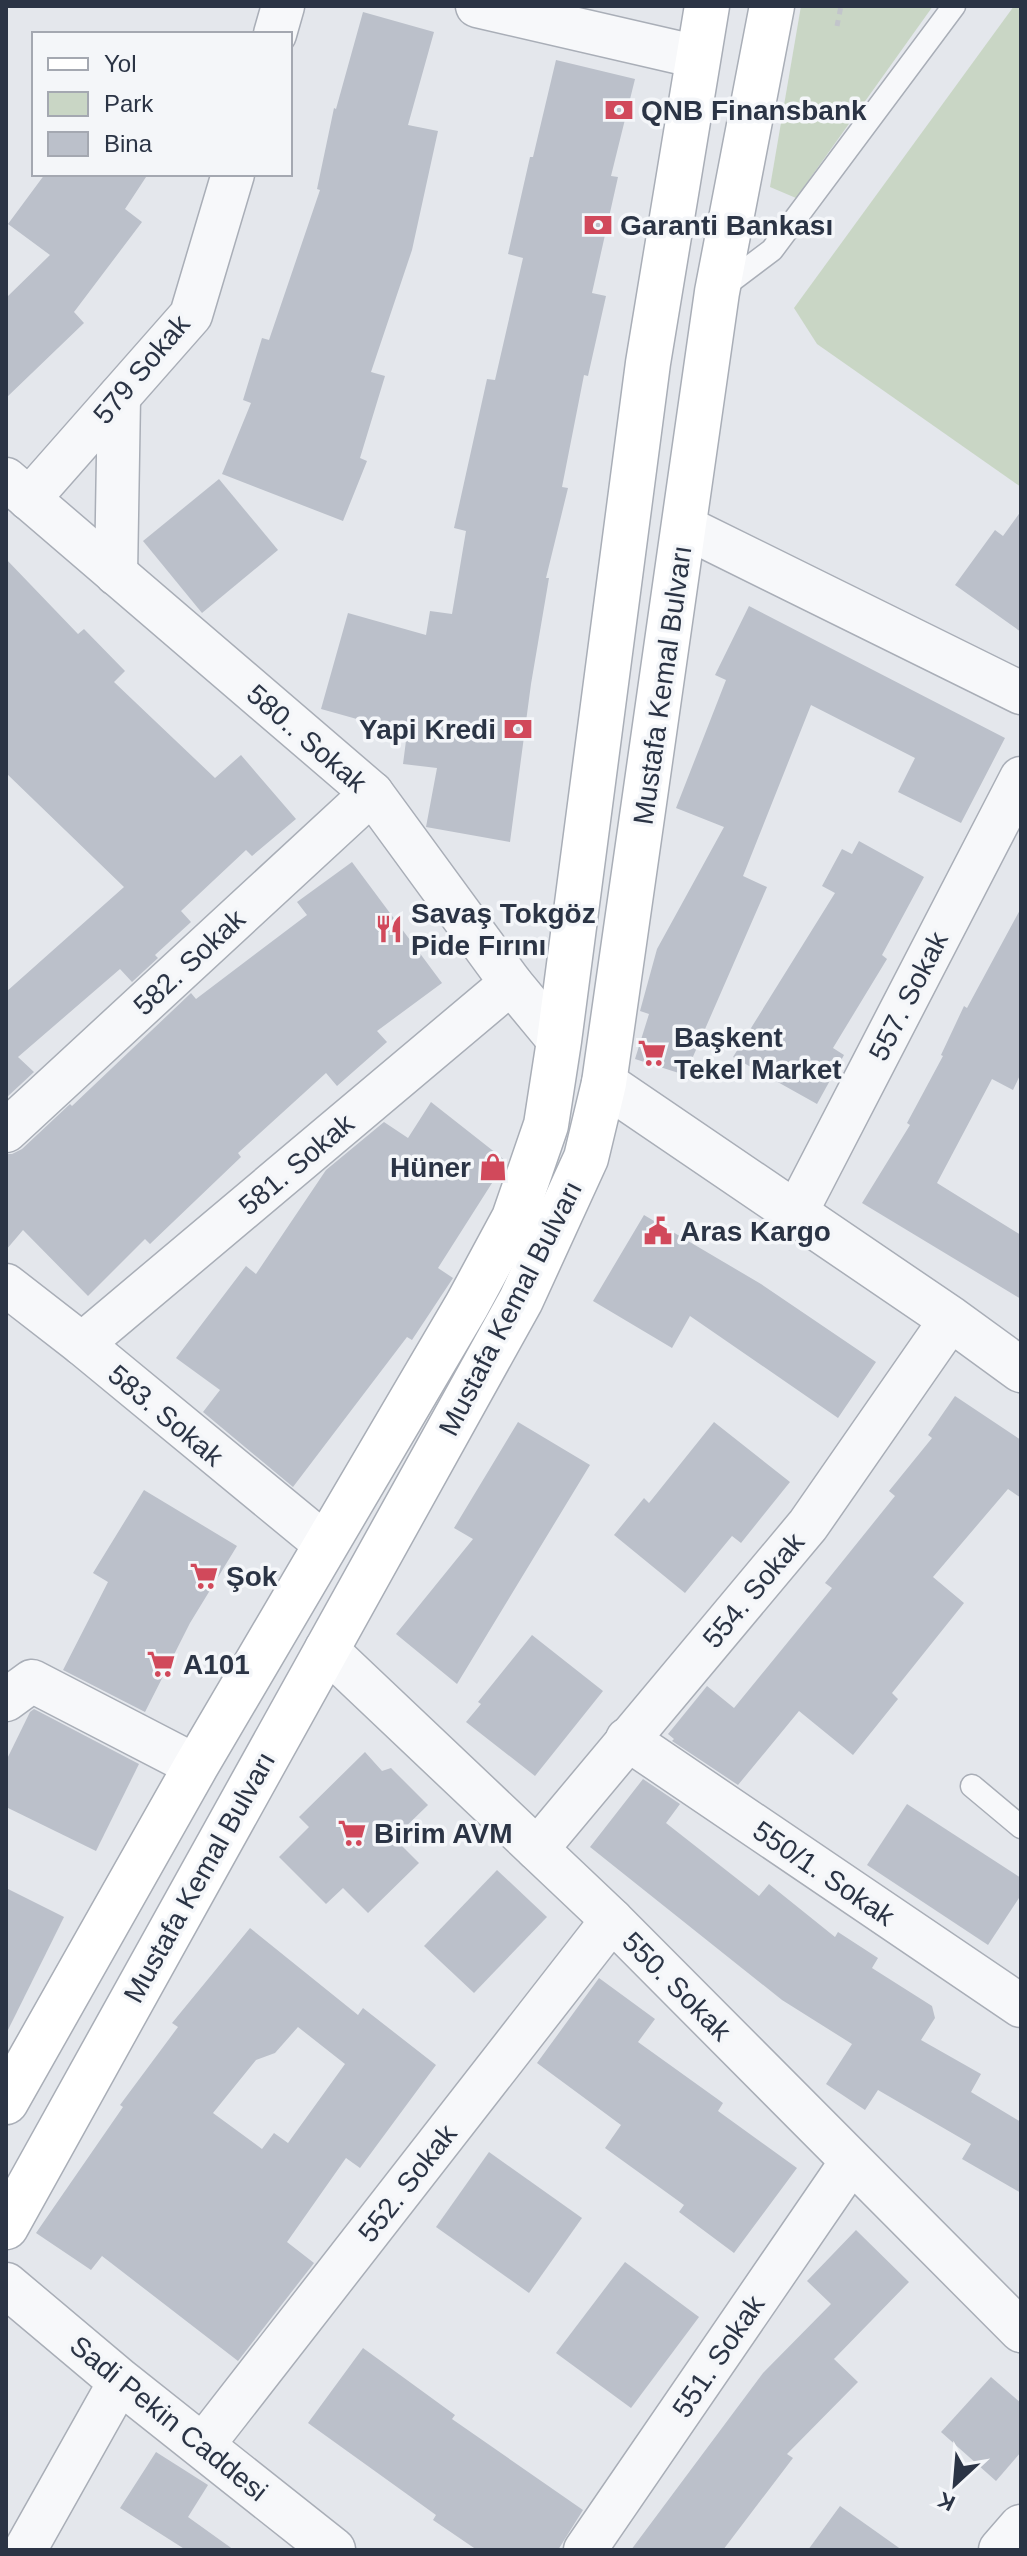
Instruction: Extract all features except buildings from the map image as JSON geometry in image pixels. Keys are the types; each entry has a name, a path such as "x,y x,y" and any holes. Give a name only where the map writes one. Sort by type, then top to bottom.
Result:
{"main road":[{"name":"Mustafa Kemal Bulvarı","path":"6,2102 196,1766 467,1305 514,1218 546,1125 648,363 707,6"},
{"name":"Mustafa Kemal Bulvarı","path":"6,2227 533,1274 586,1158 604,1083 717,292 772,6"}],"street":[{"path":"276,32 283,6"},
{"path":"477,6 698,57"},
{"name":"579 Sokak","path":"18,489 119,397 191,315 232,176"},
{"path":"116,574 119,397"},
{"name":"580.. Sokak","path":"18,489 372,793 511,983 559,1041"},
{"path":"685,527 1021,693"},
{"name":"557. Sokak","path":"796,1213 1021,778"},
{"name":"582. Sokak","path":"6,1131 372,793"},
{"name":"581. Sokak","path":"82,1344 511,983"},
{"path":"604,1083 1021,1370"},
{"name":"583. Sokak","path":"6,1285 326,1545"},
{"name":"554. Sokak","path":"537,1849 808,1525 951,1319"},
{"name":"550. Sokak","path":"326,1649 612,1920 1021,2331"},
{"path":"6,1700 32,1681 196,1766"},
{"name":"550/1. Sokak","path":"627,1739 1021,2006"},
{"name":"552. Sokak","path":"203,2445 612,1920"},
{"name":"551. Sokak","path":"585,2550 851,2162"},
{"name":"Sadi Pekin Caddesi","path":"6,2285 120,2381 333,2550"},
{"path":"25,2550 120,2381"},
{"path":"1001,2550 1021,2527"}],"lane":[{"path":"717,292 772,250 954,6"},
{"path":"972,1786 1021,1827"}],"path":[{"path":"837,26 841,6"}],"green space":[{"path":"801,6 933,6 796,198 770,187"},
{"path":"1014,6 1021,6 1021,487 817,344 794,308"}],"place":[{"name":"QNB Finansbank","path":"619,110"},
{"name":"Garanti Bankası","path":"598,225"},
{"name":"Yapi Kredi","path":"518,729"},
{"name":"Savaş Tokgöz Pide Fırını","path":"389,929"},
{"name":"Başkent Tekel Market","path":"652,1053"},
{"name":"Hüner","path":"493,1167"},
{"name":"Aras Kargo","path":"658,1231"},
{"name":"Şok","path":"204,1576"},
{"name":"A101","path":"161,1664"},
{"name":"Birim AVM","path":"352,1833"}]}
